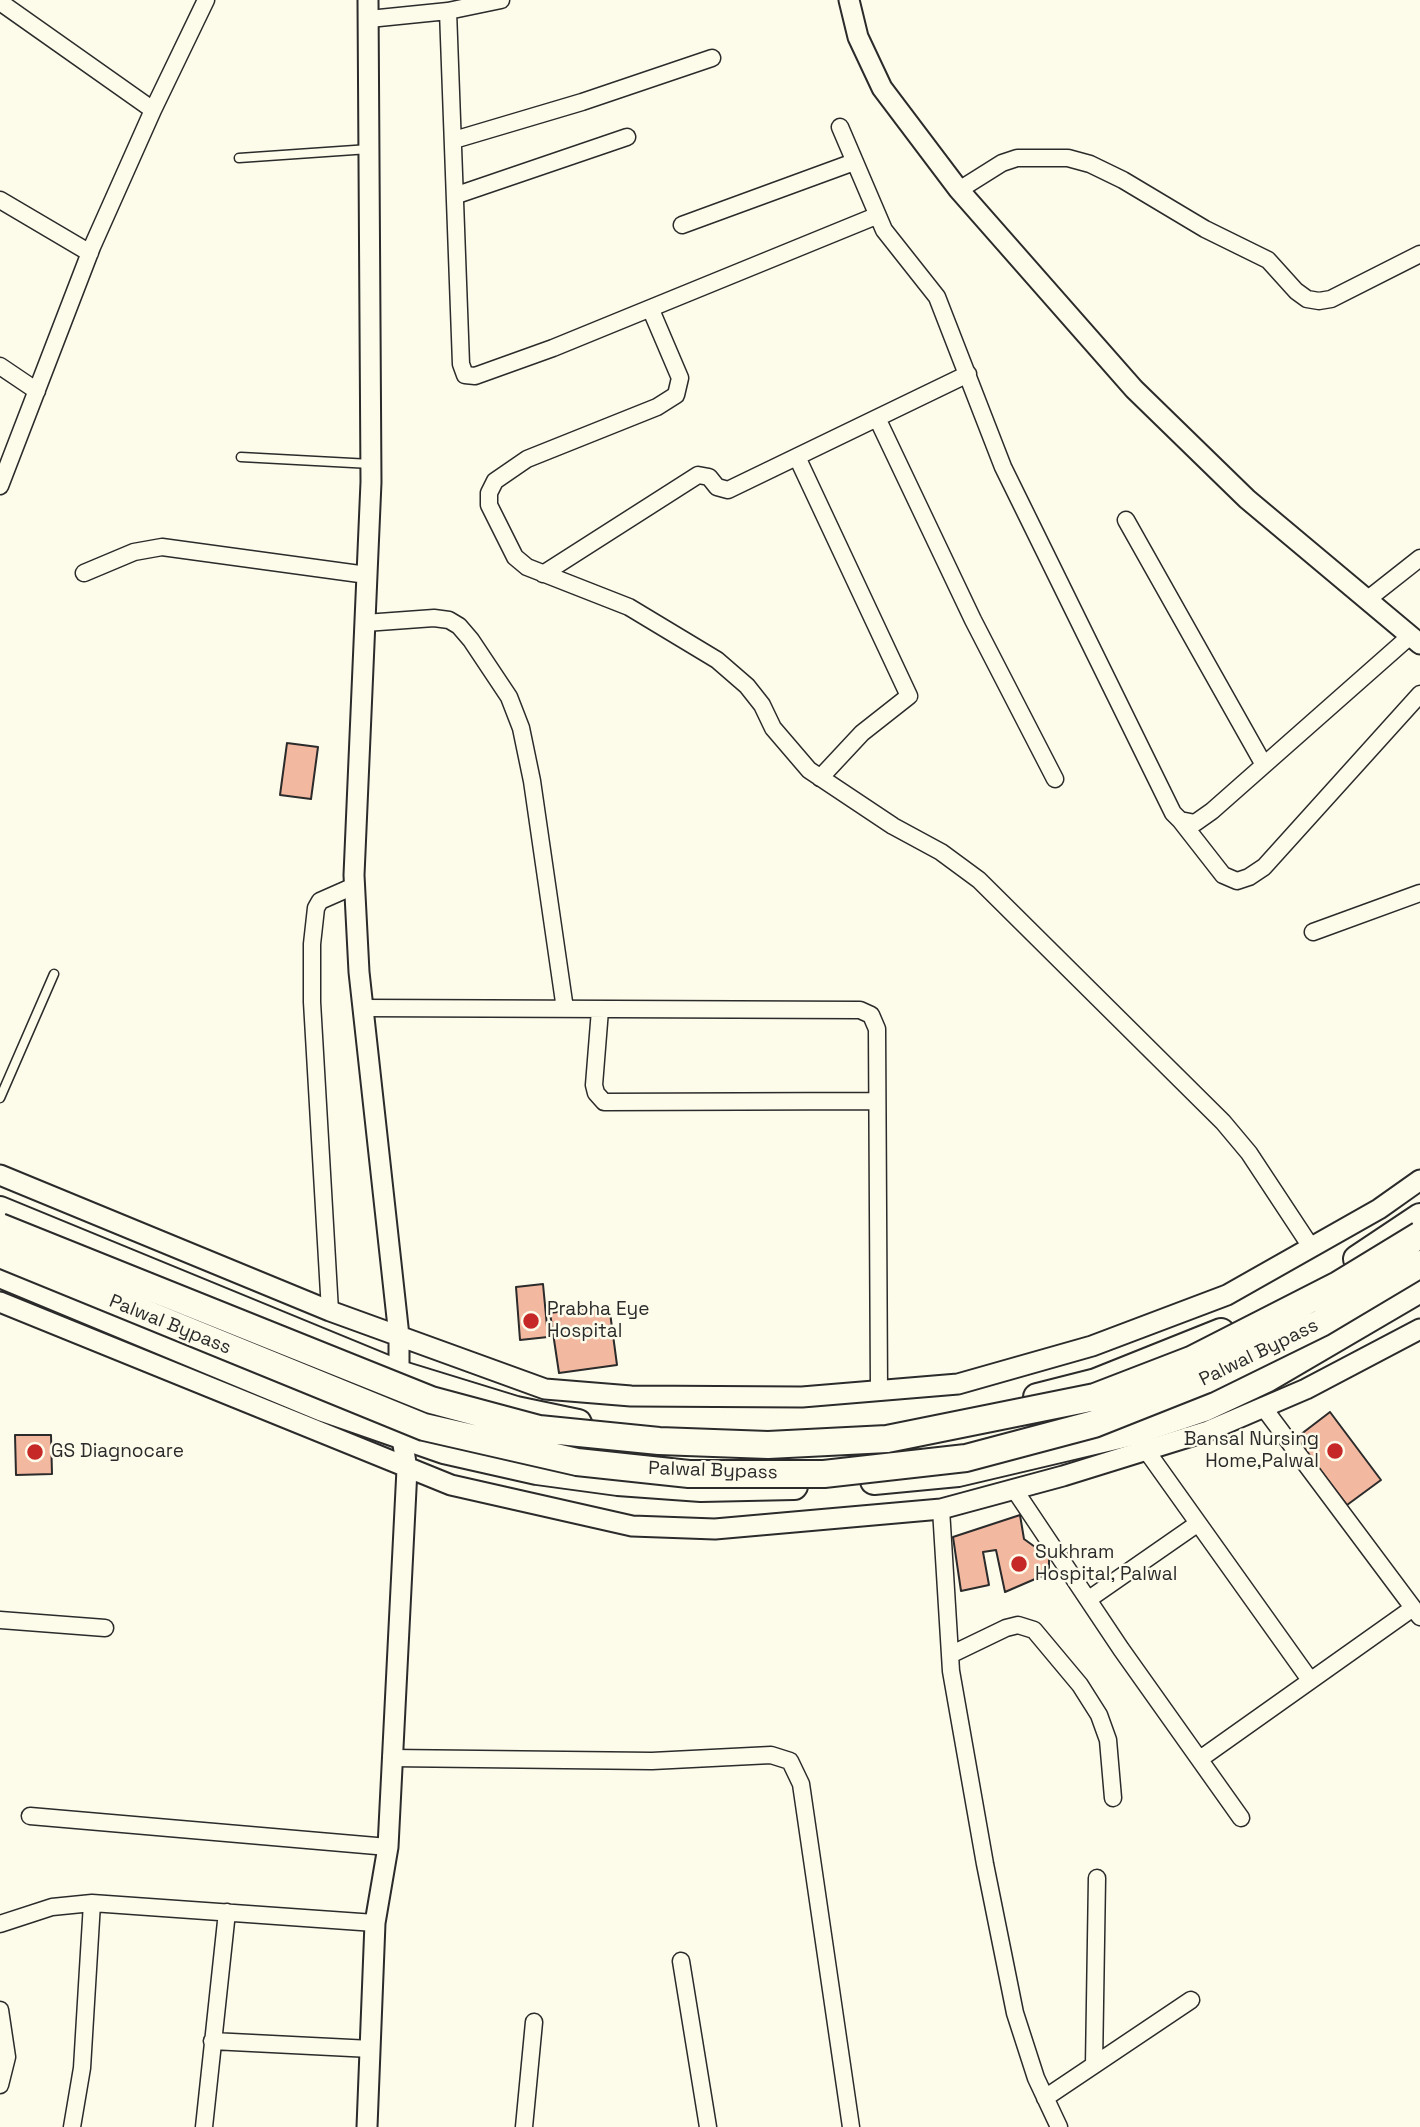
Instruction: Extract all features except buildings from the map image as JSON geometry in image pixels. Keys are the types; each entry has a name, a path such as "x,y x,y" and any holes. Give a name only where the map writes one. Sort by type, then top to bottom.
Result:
{"highway":[{"path":"0,1210 399,1374 516,1410 571,1422 677,1433 888,1428 1040,1397 1096,1382 1165,1357 1227,1330 1326,1278 1420,1217"},
{"name":"Palwal Bypass","path":"0,1227 431,1400 539,1429 659,1441 768,1445 887,1439 1095,1397 1191,1360 1338,1285 1420,1235"},
{"name":"Palwal Bypass","path":"0,1254 424,1427 577,1462 689,1474 824,1474 967,1458 1094,1424 1205,1380 1321,1323 1420,1264"},
{"path":"0,1274 323,1408 444,1450 537,1471 618,1482 687,1487 782,1487 958,1473 1136,1431 1204,1408 1266,1379 1420,1289"}],"street":[{"path":"0,486 90,253 153,110 206,0"},
{"path":"367,2127 375,1923 388,1847 407,1469 402,1435 399,1336 363,1008 354,886 371,464 368,9 448,11 501,0"},
{"path":"849,0 858,37 883,88 958,190 1134,389 1247,499 1415,640 1195,823 1180,820"},
{"path":"0,2 153,110"},
{"path":"448,11 457,195 461,364 465,376 475,376 651,310 876,216"},
{"path":"454,140 582,102 712,58"},
{"path":"840,127 876,216 891,242 937,297 1003,467 1173,813 1223,875 1237,881 1264,867 1420,694"},
{"path":"457,195 627,138"},
{"path":"958,190 1002,163 1017,159 1068,158 1090,164 1205,229 1268,260 1296,292 1319,301 1331,299 1420,254"},
{"path":"682,225 854,162"},
{"path":"0,200 90,253"},
{"path":"651,310 680,378 676,395 657,407 527,459 495,481 489,493 489,505 515,557 543,574 629,607 717,660 747,686 787,746 820,778 893,826 941,852 979,880 1096,999 1223,1122 1249,1153 1311,1247"},
{"path":"0,366 37,391"},
{"path":"543,574 698,475 709,477 717,487 728,490 968,374"},
{"path":"877,418 973,620 1055,779"},
{"path":"797,457 909,696 862,733 820,778"},
{"path":"1126,520 1264,765"},
{"path":"84,573 134,552 162,547 367,575"},
{"path":"1368,599 1420,558"},
{"path":"365,623 435,618 449,620 459,626 471,640 509,697 520,728 532,781 565,1009"},
{"path":"330,1311 312,1002 312,944 316,908 320,901 354,886"},
{"path":"1313,932 1420,893"},
{"path":"363,1008 866,1012 871,1015 877,1029 880,1391"},
{"path":"600,1010 594,1085 596,1093 604,1102 877,1101"},
{"path":"0,1175 330,1311 545,1390 631,1396 802,1397 958,1384 1092,1346 1227,1295 1379,1209 1420,1180"},
{"path":"0,1302 407,1469 504,1498 632,1526 715,1529 941,1509 1014,1489 1208,1431 1317,1383 1420,1329"},
{"path":"1200,1759 1310,1680 1416,1612 1263,1407"},
{"path":"1146,1450 1310,1680"},
{"path":"1014,1489 1241,1818"},
{"path":"941,1509 950,1655 985,1864 1015,2013 1025,2049 1059,2127"},
{"path":"1089,1599 1197,1524"},
{"path":"0,1620 105,1628"},
{"path":"950,1655 1006,1628 1018,1625 1034,1630 1080,1685 1099,1715 1108,1740 1113,1798"},
{"path":"391,1758 652,1761 771,1755 790,1761 801,1784 850,2127"},
{"path":"30,1816 388,1847"},
{"path":"1094,2065 1097,1878"},
{"path":"0,1924 52,1907 92,1903 375,1923"},
{"path":"72,2127 82,2068 92,1903"},
{"path":"204,2127 227,1912"},
{"path":"681,1961 708,2127"},
{"path":"1045,2098 1191,2000"},
{"path":"0,2010 7,2057 0,2085"},
{"path":"524,2127 534,2022"},
{"path":"212,2042 371,2049"}],"lane":[{"path":"239,158 369,149"},
{"path":"241,457 371,464"},
{"path":"0,1098 54,974"}],"place":[{"name":"Prabha Eye Hospital","path":"531,1321"},
{"name":"Bansal Nursing Home,Palwal","path":"1335,1451"},
{"name":"GS Diagnocare","path":"35,1452"},
{"name":"Sukhram Hospital, Palwal","path":"1019,1564"}]}
